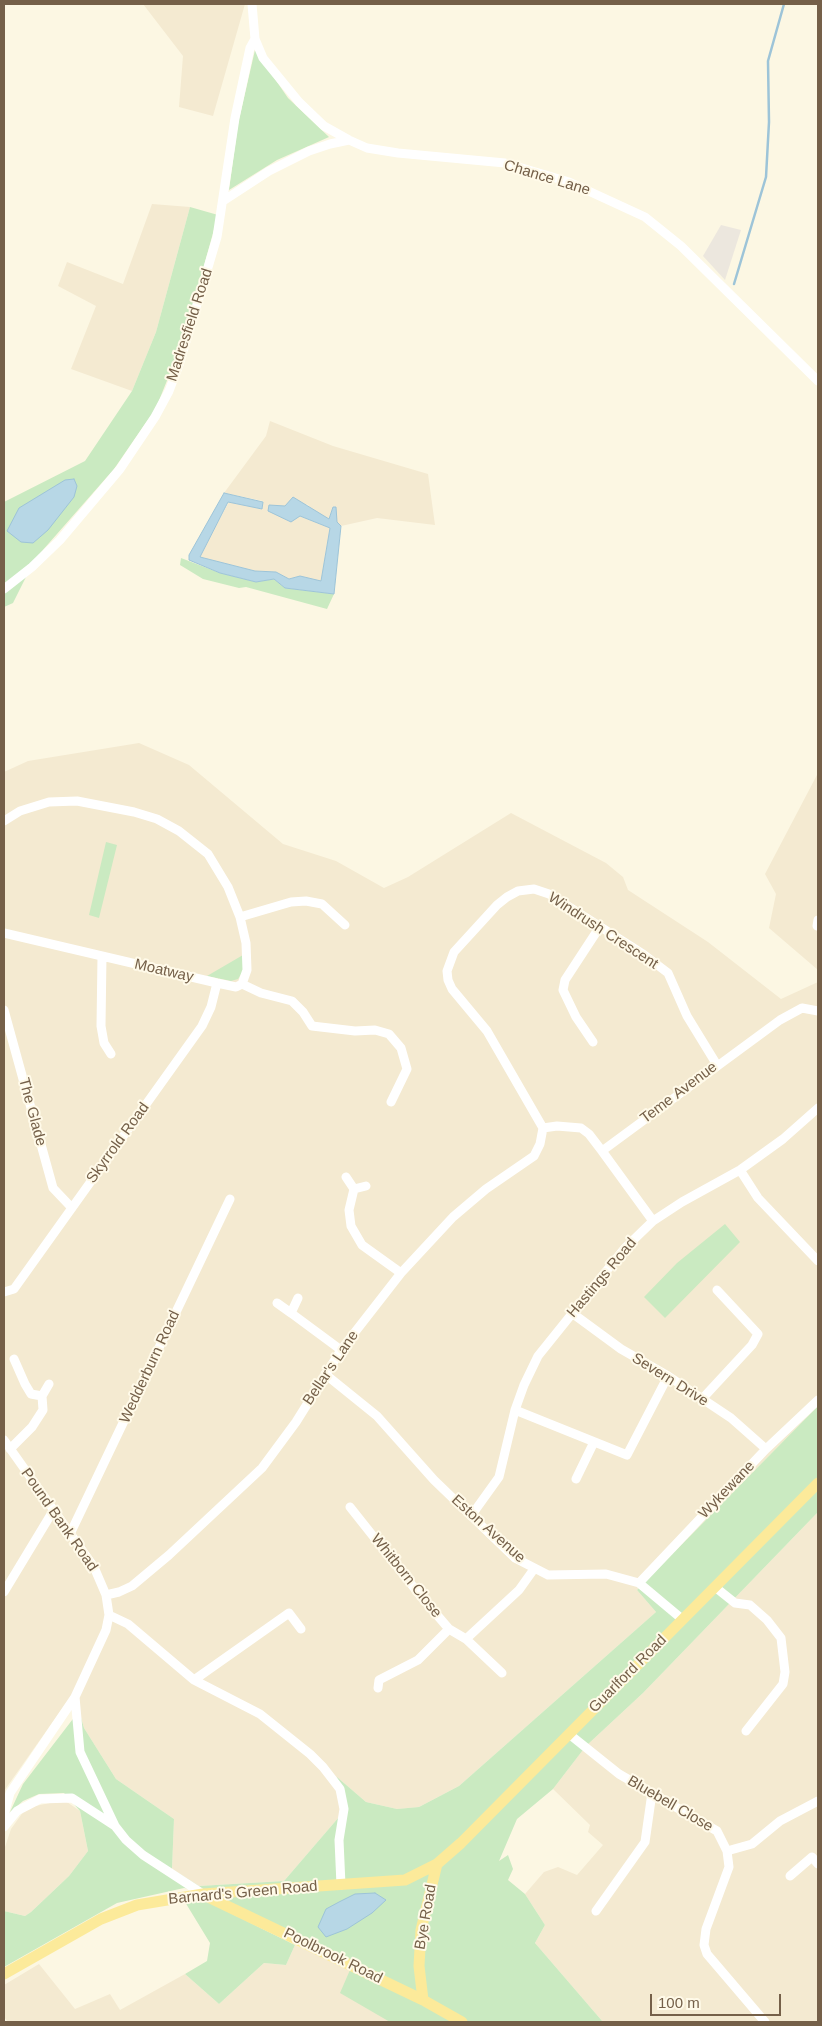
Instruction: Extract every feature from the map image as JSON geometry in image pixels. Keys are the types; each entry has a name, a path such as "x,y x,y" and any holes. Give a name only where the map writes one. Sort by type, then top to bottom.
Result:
{"main road":[{"name":"Guarlford Road","path":"437,1864 461,1843 818,1483"},
{"name":"Barnard's Green Road","path":"4,1972 101,1919 136,1905 203,1894 405,1880 437,1864"},
{"name":"Bye Road","path":"423,2000 418,1966 422,1930 437,1864"},
{"name":"Poolbrook Road","path":"203,1894 423,2000 462,2022"}],"street":[{"name":"Madresfield Road","path":"4,589 32,567 60,540 120,468 155,417 169,390 182,356 209,267 223,201 235,118 250,48 254,39 252,4"},
{"name":"Chance Lane","path":"254,39 263,58 299,102 324,126 349,140 367,148 398,153 505,163 569,182 631,210 659,226 818,381"},
{"path":"223,201 269,171 309,151 349,140"},
{"path":"4,821 20,811 49,802 76,801 157,819 180,831 208,854 228,888 240,917 246,943 247,970 242,984"},
{"name":"Windrush Crescent","path":"543,1128 486,1031 452,990 447,971 454,952 484,918 507,896 518,891 534,889 548,894 599,928 643,954 668,974 687,1016 717,1065"},
{"path":"240,917 292,902 306,901 322,904 346,925"},
{"path":"593,1042 576,1017 563,990 564,980 599,928"},
{"name":"Moatway","path":"4,933 217,983 236,986 242,984 262,993 292,1001 303,1012 312,1026 355,1031 375,1030 388,1034 400,1048 407,1069 391,1102"},
{"path":"102,956 101,1026 104,1043 111,1054"},
{"name":"Skyrrold Road","path":"4,1292 14,1289 202,1026 211,1007 217,983"},
{"name":"Teme Avenue","path":"602,1151 780,1020 802,1008 818,1011"},
{"name":"The Glade","path":"4,1010 53,1188 72,1208"},
{"name":"Hastings Road","path":"471,1516 498,1477 515,1410 524,1385 538,1356 624,1249 653,1221 682,1202 740,1170 783,1140 818,1108"},
{"path":"543,1128 557,1126 581,1128 589,1134 653,1221"},
{"name":"Bellar's Lane","path":"106,1595 132,1586 262,1468 296,1422 324,1374 341,1350 401,1273 453,1218 486,1189 534,1156 540,1144 543,1128"},
{"path":"740,1170 758,1198 818,1261"},
{"path":"346,1177 354,1189 349,1210 351,1226 362,1245 401,1273"},
{"path":"354,1189 366,1186"},
{"name":"Wedderburn Road","path":"70,1534 230,1199"},
{"path":"702,1399 752,1345 758,1334 717,1290"},
{"path":"291,1313 298,1298"},
{"path":"277,1304 341,1350"},
{"name":"Severn Drive","path":"572,1313 621,1349 668,1376 731,1418 766,1449"},
{"path":"14,1359 31,1394 42,1396"},
{"name":"Eston Avenue","path":"324,1374 377,1416 434,1480 515,1558 548,1575 606,1574 639,1584 682,1620"},
{"path":"515,1410 627,1455 668,1376"},
{"path":"10,1449 32,1427 43,1410 44,1401 42,1396 49,1384"},
{"name":"Wykewane","path":"639,1584 766,1449 818,1400"},
{"name":"Pound Bank Road","path":"4,1440 94,1567 106,1595 108,1615 106,1630 76,1697 10,1792 4,1815"},
{"path":"576,1479 594,1442"},
{"name":"Whitborn Close","path":"350,1507 449,1629 466,1639 502,1673"},
{"path":"4,1592 53,1511"},
{"path":"466,1639 518,1590 534,1569"},
{"path":"715,1587 735,1603 750,1605 767,1620 781,1638 785,1672 783,1684 746,1731"},
{"path":"194,1680 289,1613 301,1629"},
{"path":"108,1615 128,1624 194,1680 260,1714 310,1754 340,1789 344,1808 340,1840 342,1885"},
{"path":"376,1681 418,1660 449,1629"},
{"path":"76,1697 80,1752 115,1826 126,1840 143,1855 203,1894"},
{"name":"Bluebell Close","path":"569,1734 619,1774 717,1831 727,1851"},
{"path":"596,1911 645,1842 652,1793"},
{"path":"4,1827 17,1811 40,1799 58,1797 72,1798 115,1826"},
{"path":"765,2022 707,1954 704,1945 706,1929 729,1867 727,1851 752,1844 780,1821 818,1800"},
{"path":"790,1876 812,1857 818,1864"}],"shaded area":[{"path":"143,4 245,4 213,116 179,107 183,56"},
{"path":"152,204 190,207 156,332 132,391 71,369 96,306 58,286 67,262 123,284"},
{"path":"721,225 741,230 725,280 703,256"},
{"path":"270,421 333,446 428,474 435,525 377,518 341,526 337,522 333,507 329,519 311,509 307,504 300,516 330,528 321,582 300,576 289,579 276,572 255,571 199,557 229,502 262,509 263,501 224,493 266,436"},
{"path":"139,743 189,765 283,844 336,861 384,888 408,877 511,813 606,863 623,877 628,890 708,942 781,999 818,982 818,1406 637,1590 656,1612 459,1786 419,1807 397,1809 366,1802 337,1777 341,1807 339,1817 284,1881 199,1886 172,1870 174,1819 116,1779 84,1728 79,1711 71,1696 4,1791 4,772 28,761"},
{"path":"818,773 818,970 769,928 776,894 765,874"},
{"path":"818,1512 818,2022 603,2022 535,1943 545,1925 525,1894 544,1872 558,1867 577,1875 603,1845 588,1832 590,1825 553,1789 586,1746 643,1693"},
{"path":"64,1800 80,1811 88,1851 69,1876 31,1912 25,1916 4,1911 4,1850 11,1829 26,1808"},
{"path":"295,1945 350,1970 390,2022 8,2022 4,2017 4,1985 39,1964 75,2009 110,1994 120,2010 185,1974 219,2004 264,1963 286,1965"}],"green space":[{"path":"255,50 288,98 329,137 277,160 229,190 238,124"},
{"path":"190,207 218,215 184,338 156,408 114,469 35,559 13,603 4,607 4,502 85,461 132,391 156,332"},
{"path":"181,558 220,573 256,582 274,579 285,588 334,594 327,609 246,587 239,588 203,579 180,565"},
{"path":"106,842 117,845 99,918 89,915"},
{"path":"243,955 243,971 238,979 231,981 207,976"},
{"path":"725,1224 740,1242 665,1318 644,1297 677,1263"},
{"path":"818,1406 818,1512 643,1693 586,1746 553,1789 517,1819 499,1861 508,1855 513,1869 508,1880 525,1894 545,1925 535,1943 603,2022 390,2022 340,1993 353,1963 209,1892 184,1888 117,1903 4,1967 4,1911 25,1916 31,1912 69,1876 88,1851 80,1811 64,1793 39,1794 23,1801 10,1812 23,1784 79,1711 84,1728 116,1779 174,1819 172,1869 199,1886 284,1881 339,1817 341,1807 337,1777 366,1802 397,1809 419,1807 459,1786 656,1612 637,1590"},
{"path":"202,1899 295,1945 286,1965 264,1963 219,2004 185,1974 207,1961 210,1943 185,1902"}],"water":[{"path":"74,479 77,486 74,497 48,530 33,543 21,542 7,531 19,508 65,480"},
{"path":"224,493 263,502 262,509 228,502 200,557 255,571 276,572 289,579 300,576 321,581 330,528 300,516 291,522 268,511 269,505 285,506 293,497 329,519 333,507 336,507 337,522 341,526 334,594 285,588 274,579 256,582 220,573 189,560 189,555"},
{"path":"375,1893 386,1900 372,1913 347,1929 326,1937 318,1927 326,1909 355,1894"}],"waterway":[{"path":"734,284 766,177 769,122 768,61 784,4"}]}
